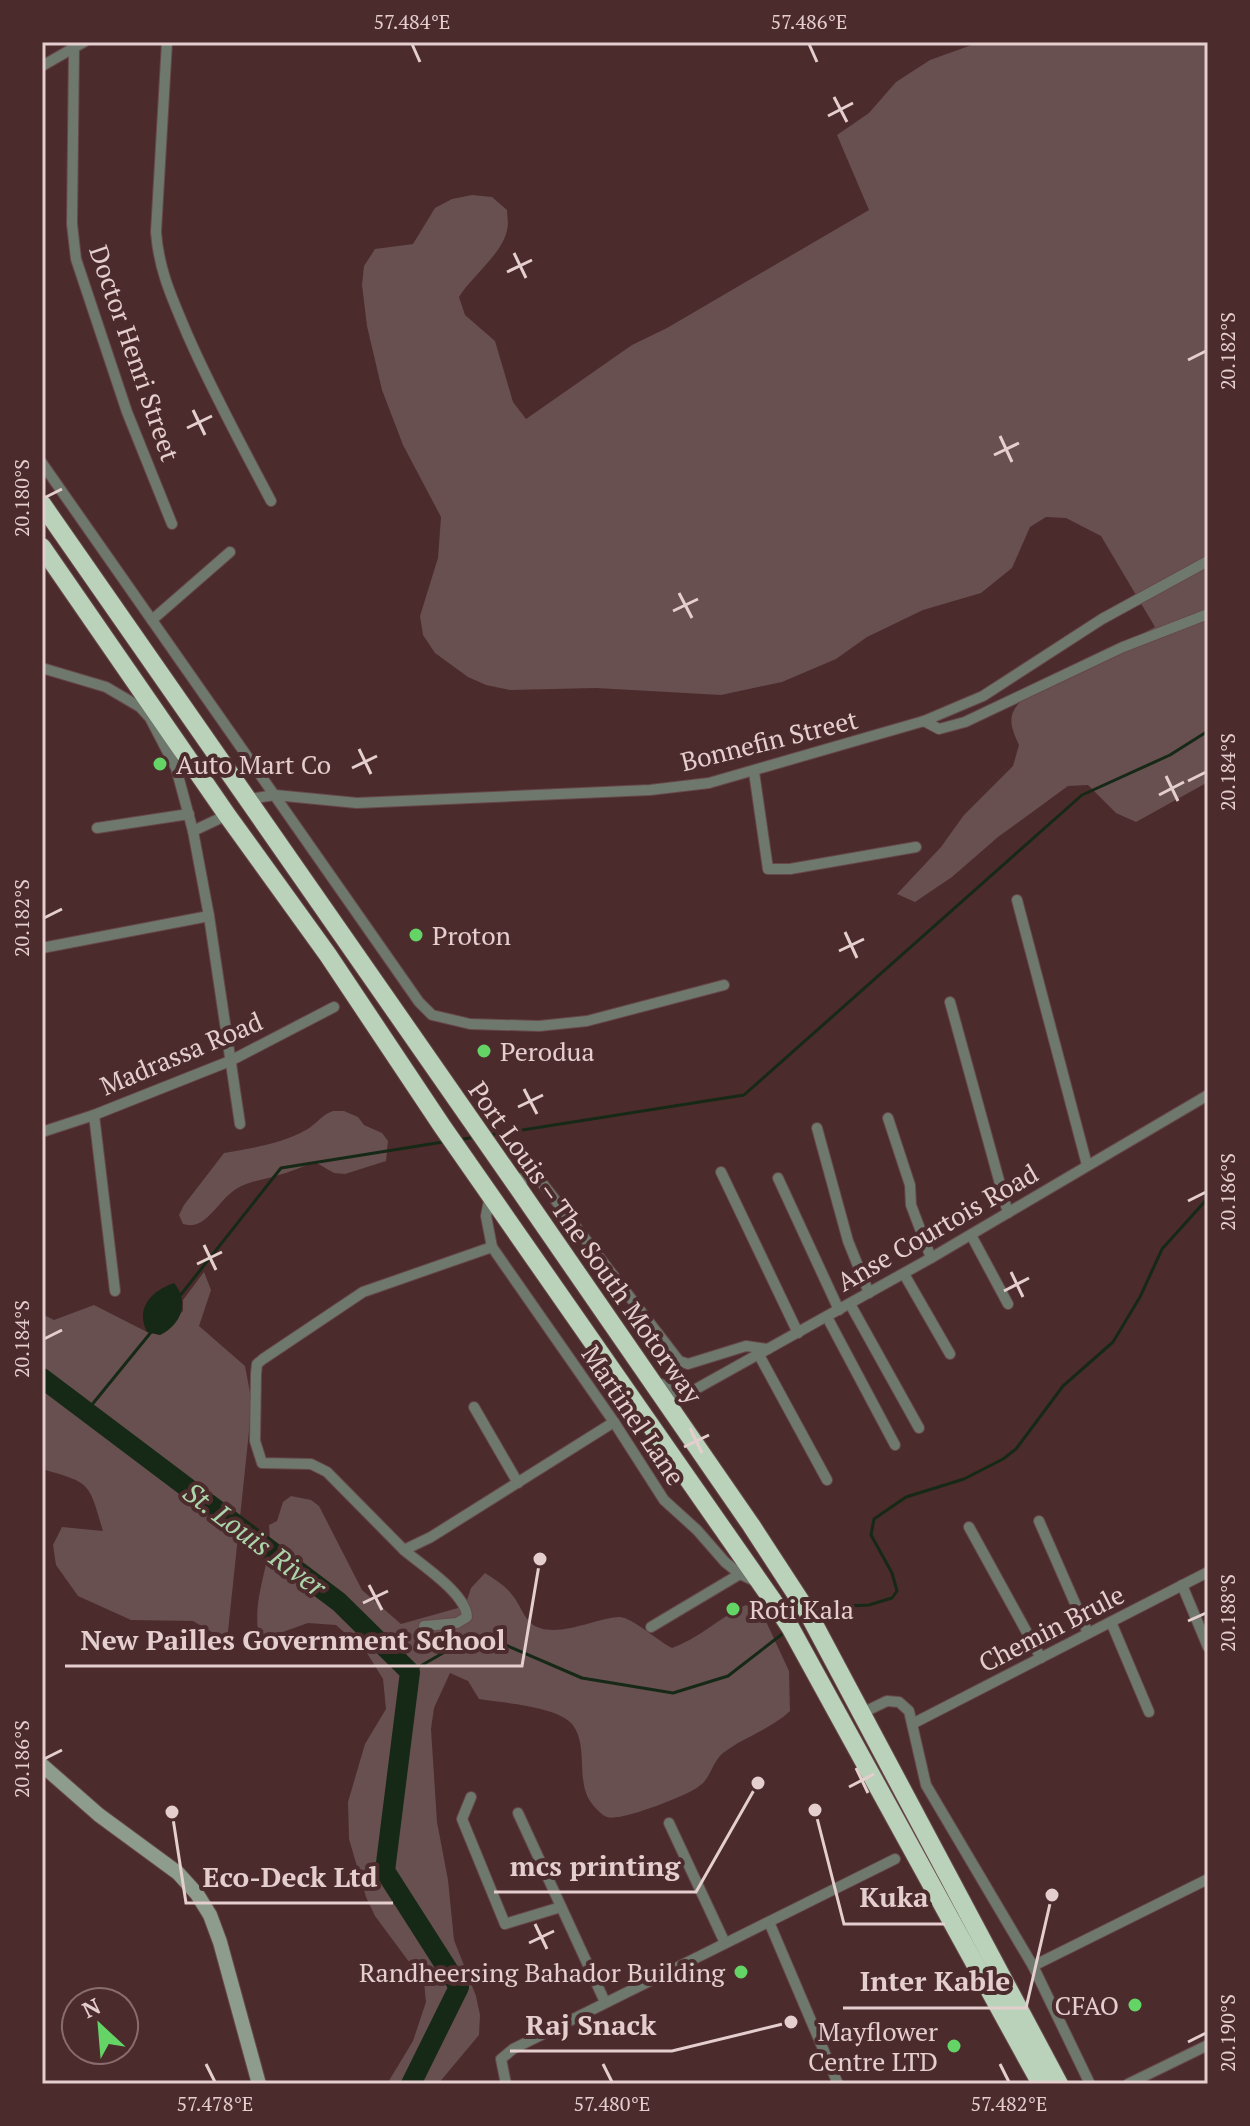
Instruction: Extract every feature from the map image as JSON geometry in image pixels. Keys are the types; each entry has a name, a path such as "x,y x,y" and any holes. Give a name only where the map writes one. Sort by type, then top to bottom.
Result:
{"highway":[{"name":"Port Louis – The South Motorway","path":"42,504 793,1589 1059,2084"},
{"name":"Port Louis – The South Motorway","path":"42,547 328,955 442,1126 773,1601 1041,2084"}],"main road":[{"path":"42,1765 99,1815 178,1873 197,1894 210,1915 220,1942 259,2084"}],"street":[{"path":"167,42 156,232 158,260 210,388 271,501"},
{"path":"42,66 79,45"},
{"name":"Doctor Henri Street","path":"79,45 72,224 76,259 127,412 172,524"},
{"path":"42,463 419,1002 432,1015 470,1024 539,1026 587,1021 724,985"},
{"path":"152,620 230,552"},
{"name":"Bonnefin Street","path":"249,799 275,795 357,803 530,797 650,790 709,783 754,772 924,721 983,696 1102,619 1208,561"},
{"path":"924,721 939,729 965,722 1123,647 1208,614"},
{"path":"42,668 106,687 140,707 150,718 176,768 193,831 209,916 240,1124"},
{"path":"754,772 768,869 790,869 916,847"},
{"path":"97,828 189,814"},
{"path":"193,831 227,815"},
{"path":"1017,900 1087,1165"},
{"path":"42,948 209,916"},
{"path":"950,1002 1008,1213"},
{"name":"Madrassa Road","path":"42,1132 94,1115 230,1061 334,1007"},
{"name":"Anse Courtois Road","path":"687,1394 904,1274 1208,1095"},
{"path":"94,1115 115,1291"},
{"path":"888,1118 910,1185 911,1205 931,1258"},
{"path":"817,1128 848,1241 869,1293"},
{"path":"721,1172 798,1333"},
{"path":"512,1179 534,1178 543,1184 679,1361 688,1364 746,1346 764,1352 827,1480"},
{"path":"778,1178 839,1310"},
{"path":"424,1626 457,1623 467,1617 467,1611 455,1594 404,1550 327,1472 311,1464 262,1463 255,1441 257,1364 363,1292 492,1247 486,1216 491,1194"},
{"path":"971,1235 1008,1304"},
{"name":"Martinel Lane","path":"492,1247 614,1422 664,1500 740,1574 762,1585"},
{"path":"904,1274 950,1354"},
{"path":"850,1304 919,1428"},
{"path":"827,1317 895,1445"},
{"path":"632,1353 667,1390 677,1395 687,1394"},
{"path":"686,1432 679,1408 687,1394"},
{"path":"474,1407 518,1483"},
{"path":"404,1550 431,1537 614,1422"},
{"path":"1039,1521 1088,1633"},
{"path":"969,1527 1041,1658"},
{"name":"Chemin Brule","path":"914,1723 1208,1572"},
{"path":"651,1627 740,1574"},
{"path":"1182,1585 1208,1647"},
{"path":"1111,1622 1149,1712"},
{"path":"860,1714 887,1701 899,1702 909,1711 926,1785 1033,1966 1090,2084"},
{"path":"471,1797 462,1819 505,1924 561,1907"},
{"path":"518,1813 605,2002"},
{"path":"669,1823 725,1943"},
{"path":"506,2084 501,2059 513,2049 895,1859"},
{"path":"1033,1966 1208,1879"},
{"path":"769,1922 838,2084"},
{"path":"1128,2084 1208,2045"}],"shaded area":[{"path":"980,42 1208,42 1208,782 1136,822 1116,813 1088,785 1068,786 998,837 952,877 915,902 897,894 941,847 964,815 1013,766 1019,745 1011,722 1017,705 1030,692 1155,627 1101,536 1066,518 1046,517 1030,527 1012,568 981,593 923,610 867,637 836,659 782,682 721,695 596,688 510,690 486,685 468,677 435,653 423,635 420,616 438,558 441,517 403,445 382,390 367,326 362,285 364,266 375,249 413,244 435,208 452,199 472,195 492,197 507,210 508,225 504,239 459,297 465,315 495,341 513,402 526,419 632,345 667,328 869,210 837,135 869,113 896,82 930,60"},
{"path":"333,1111 344,1111 358,1117 364,1125 382,1133 388,1141 386,1161 345,1174 334,1173 315,1162 243,1185 198,1224 183,1224 179,1215 184,1205 224,1153 287,1139"},
{"path":"204,1272 211,1290 199,1326 245,1366 252,1403 227,1641 193,1621 131,1620 78,1596 56,1565 53,1545 62,1527 103,1531 86,1487 42,1469 42,1314 54,1320 94,1305 147,1332 160,1335 183,1311 183,1300"},
{"path":"174,1283 182,1298 178,1319 160,1335 147,1332 143,1315 147,1302 158,1291"},
{"path":"291,1496 311,1500 319,1506 362,1590 401,1624 465,1606 471,1588 485,1573 507,1589 535,1626 559,1630 620,1617 632,1621 672,1648 746,1605 763,1615 789,1671 790,1711 782,1718 723,1753 706,1780 691,1791 653,1807 614,1818 601,1814 587,1796 580,1743 572,1724 542,1709 479,1699 468,1681 450,1673 434,1708 431,1729 437,1822 448,1880 454,1940 476,1996 480,2015 479,2035 438,2084 387,2084 413,2041 426,2002 424,1982 375,1916 366,1897 349,1839 348,1802 365,1744 386,1709 383,1679 367,1653 336,1625 308,1623 266,1638 258,1632 258,1603 268,1552 269,1525 277,1521 283,1502"}],"waterway":[{"path":"490,1135 744,1095 1082,795 1170,755 1208,731"},
{"path":"458,1140 475,1137"},
{"path":"179,1297 281,1168 443,1142"},
{"path":"817,1613 828,1607 869,1605 892,1598 897,1591 892,1573 871,1535 874,1519 906,1497 964,1479 1016,1449 1063,1386 1113,1342 1140,1297 1162,1249 1208,1198"},
{"path":"86,1412 152,1331"},
{"name":"St. Louis River","path":"42,1378 339,1602 410,1672 385,1871 459,1987 411,2084"},
{"path":"410,1672 462,1642 487,1637 582,1678 673,1693 728,1676 786,1631"}],"place":[{"name":"Auto Mart Co","path":"160,764"},
{"name":"Proton","path":"416,935"},
{"name":"Perodua","path":"484,1051"},
{"name":"New Pailles Government School","path":"540,1559"},
{"name":"Roti Kala","path":"733,1609"},
{"name":"mcs printing","path":"758,1783"},
{"name":"Kuka","path":"815,1810"},
{"name":"Eco-Deck Ltd","path":"172,1812"},
{"name":"Inter Kable","path":"1052,1895"},
{"name":"Randheersing Bahador Building","path":"741,1972"},
{"name":"CFAO","path":"1135,2005"},
{"name":"Raj Snack","path":"791,2022"},
{"name":"Mayflower Centre LTD","path":"954,2046"}]}
